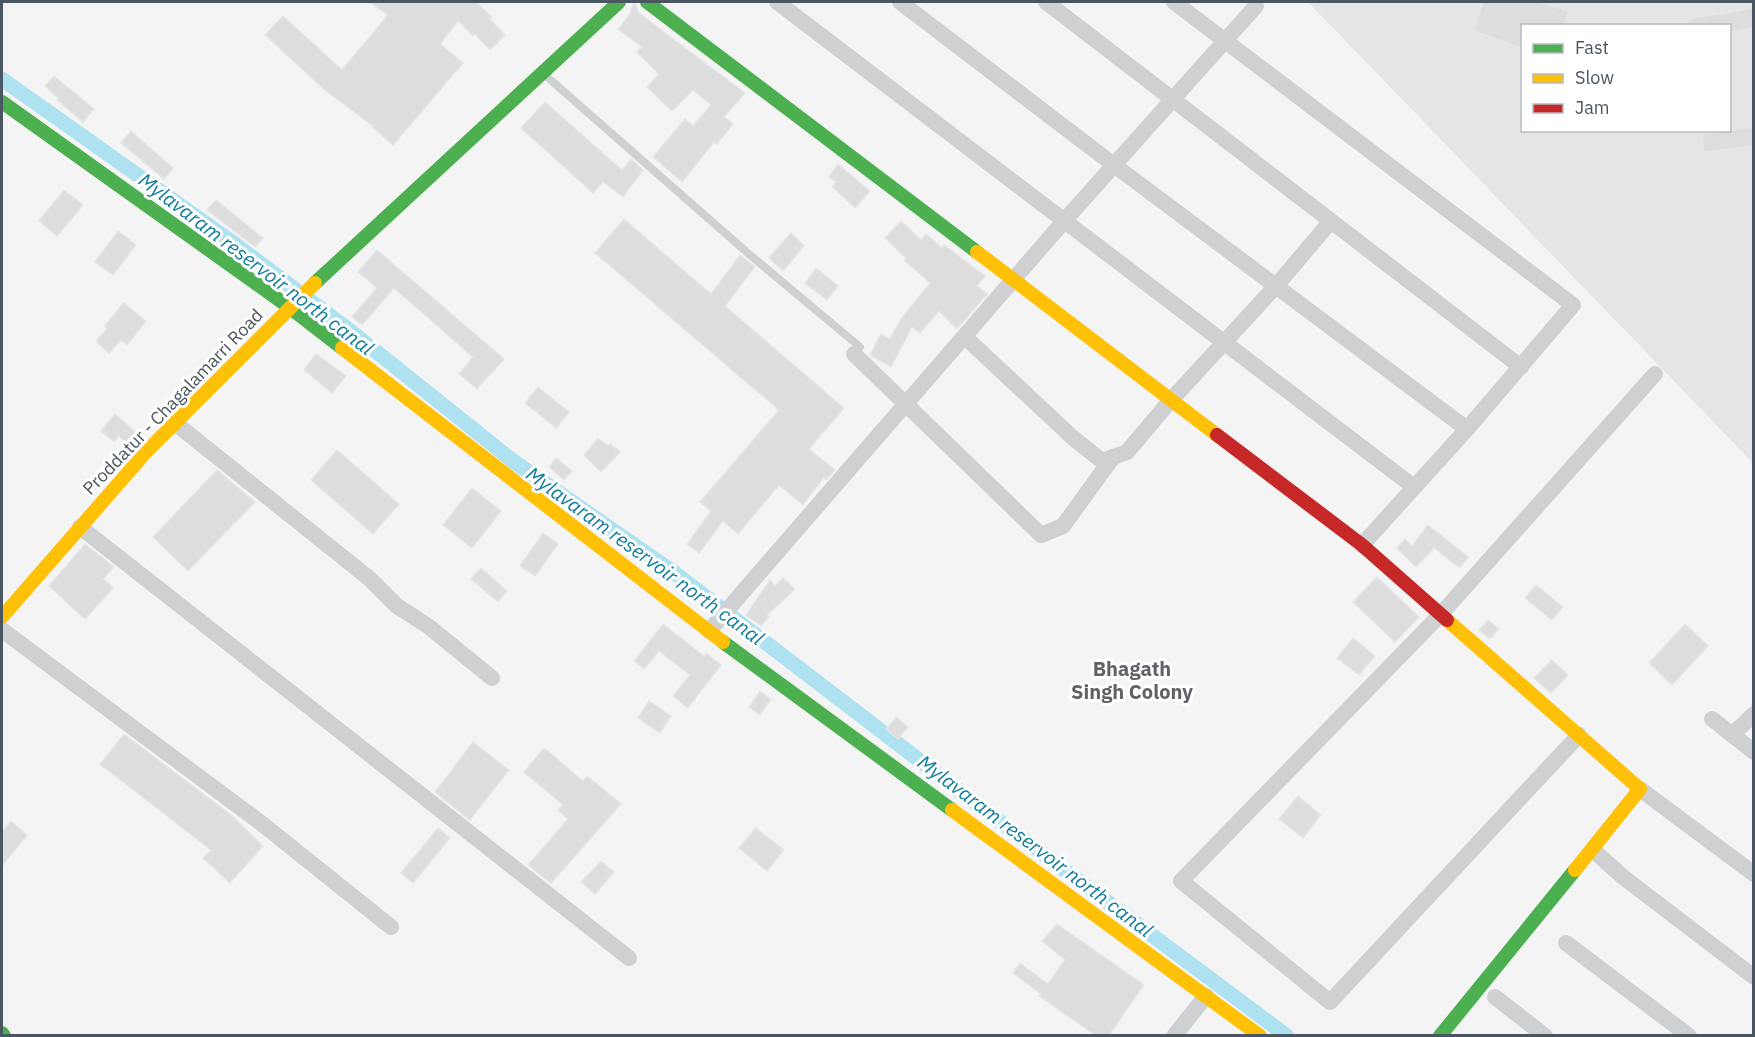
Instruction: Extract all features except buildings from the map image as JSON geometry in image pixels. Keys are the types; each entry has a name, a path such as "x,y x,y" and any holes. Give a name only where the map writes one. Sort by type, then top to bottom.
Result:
{"main road":[{"name":"Proddatur - Chagalamarri Road","path":"2,616 146,452 289,307 619,2"},
{"path":"647,2 1362,545 1640,789 1593,850 1487,974 1440,1035"},
{"path":"2,102 289,307 709,630 1260,1035"}],"street":[{"path":"777,2 1414,487"},
{"path":"900,2 1467,429"},
{"path":"1046,2 1521,367"},
{"path":"1174,2 1573,305 1467,429 1362,545"},
{"path":"709,630 1065,220 1256,6"},
{"path":"965,337 1072,437 1102,461 1127,452 1171,400 1276,286 1331,221"},
{"path":"857,351 906,405 1041,536 1063,526 1113,457"},
{"path":"1579,735 1330,1002 1181,881 1441,614 1655,374"},
{"path":"175,423 370,579 398,606 428,626 492,678"},
{"path":"80,527 629,958"},
{"path":"2,630 261,823 392,927"},
{"path":"1732,735 1754,714"},
{"path":"1712,719 1754,752"},
{"path":"1640,789 1754,874"},
{"path":"1593,850 1623,877 1754,977"},
{"path":"1566,944 1689,1035"},
{"path":"1174,1035 1206,996"},
{"path":"1495,997 1545,1035"}],"lane":[{"path":"542,73 857,351"}],"shaded area":[{"path":"1307,2 1753,2 1753,463 1310,4"}],"waterway":[{"name":"Mylavaram reservoir north canal","path":"2,79 232,242 353,333 513,461 676,574 987,812 1287,1036"}],"traffic: fast":[{"path":"315,283 619,2"},
{"path":"647,2 977,252"},
{"path":"2,102 289,307 342,348"},
{"path":"723,642 952,810"},
{"path":"1440,1036 1575,870"}],"traffic: slow":[{"path":"977,252 1217,435"},
{"path":"2,617 146,452 315,283"},
{"path":"342,348 723,642"},
{"path":"1447,620 1640,789 1575,870"},
{"path":"952,810 1260,1036"}],"traffic: jam":[{"path":"1217,435 1362,545 1447,620"}],"district":[{"name":"Bhagath Singh Colony","path":"1132,680"}]}
